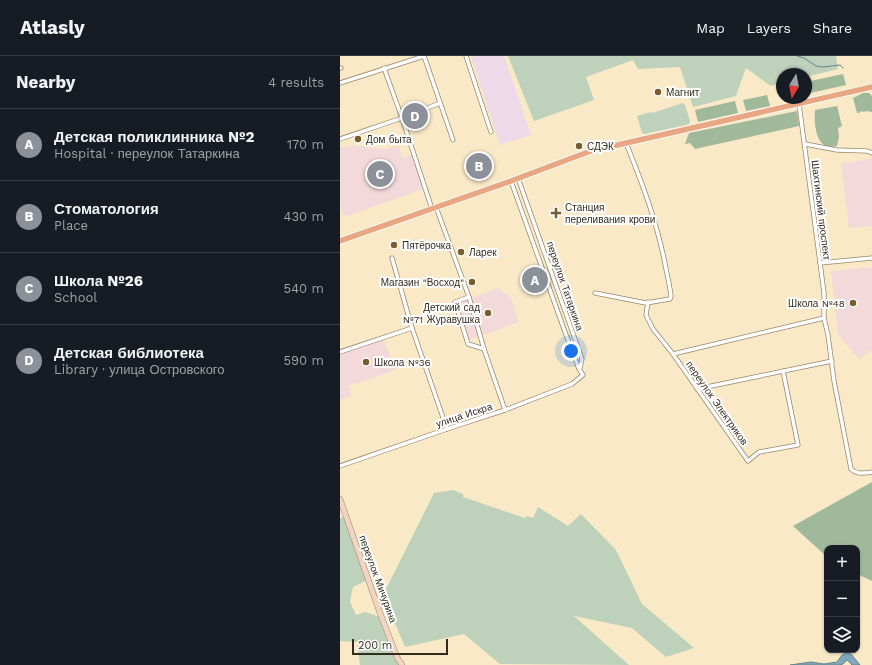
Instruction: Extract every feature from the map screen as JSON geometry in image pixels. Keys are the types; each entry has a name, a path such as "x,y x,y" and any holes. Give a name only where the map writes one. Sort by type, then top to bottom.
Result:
{"main road":[{"path":"812,101 872,87"},
{"path":"340,241 512,181 591,151 799,104"},
{"name":"переулок Мичурина","path":"340,499 343,516 397,657 402,665"}],"street":[{"path":"340,83 424,56 453,140"},
{"path":"466,56 491,132"},
{"path":"384,68 434,208 469,297 484,349 505,410"},
{"path":"340,139 402,118 440,103"},
{"name":"Шахтинский проспект","path":"799,104 824,293 824,318 850,469 854,473 861,474 872,472"},
{"path":"595,293 648,302 670,299 671,296 663,254 652,213 643,185 626,143"},
{"path":"805,144 837,150 867,151 872,153"},
{"name":"переулок Татаркина","path":"518,178 582,359 579,369"},
{"name":"переулок Татаркина","path":"512,181 579,369"},
{"path":"392,258 408,318 447,428"},
{"path":"820,263 872,258"},
{"path":"469,297 455,302 468,344 484,349"},
{"name":"переулок Электриков","path":"648,302 646,315 653,329 673,354 748,461 759,452 798,445 783,371"},
{"path":"673,354 824,318"},
{"path":"340,352 412,328"},
{"path":"697,389 832,361"},
{"name":"улица Искра","path":"340,466 447,428 505,410 572,384 583,375 579,369"}],"shaded area":[{"path":"504,56 531,135 500,145 471,57"},
{"path":"349,145 385,149 398,145 403,158 413,155 424,189 344,217 340,205 340,148"},
{"path":"872,158 872,226 849,228 841,164"},
{"name":"Школа №48","path":"872,267 872,350 859,359 838,335 831,271"},
{"name":"Детский сад №71 Журавушка","path":"498,288 511,298 519,322 469,340 456,304"},
{"name":"Школа №36","path":"384,339 395,370 349,386 352,396 340,400 340,353"}],"green space":[{"path":"508,56 836,56 838,69 812,76 812,68 776,68 776,85 771,86 746,68 736,96 693,107 680,67 638,69 633,60 586,77 594,100 534,121"},
{"path":"843,74 846,85 812,93 812,81"},
{"path":"863,93 869,93 872,96 872,112 861,111 857,113 853,98"},
{"path":"767,95 770,106 746,111 743,100"},
{"path":"735,101 738,113 698,122 695,110"},
{"path":"683,103 690,121 689,124 644,134 642,133 637,116"},
{"path":"837,106 842,126 838,128 839,137 837,146 826,146 819,138 815,127 815,110"},
{"path":"797,111 799,126 695,149 690,143 685,144 689,133"},
{"path":"872,482 872,581 860,575 860,545 824,545 824,554 793,526"},
{"path":"453,490 463,494 463,497 525,518 527,516 533,518 538,507 568,526 581,514 616,550 642,604 694,648 666,657 632,628 574,616 629,665 500,664 464,634 405,647 383,595 434,493"},
{"path":"345,517 367,580 353,587 350,602 356,615 365,612 380,617 399,665 360,665 357,642 340,641 340,518"}],"water":[{"path":"846,653 851,654 860,665 852,665 847,660 843,664 839,665 790,665 811,662 824,664 837,662 842,655"}],"waterway":[{"path":"797,56 804,58 816,66 823,67 840,65 843,68"}],"place":[{"name":"Магнит","path":"658,92"},
{"name":"Детская библиотека","path":"415,116"},
{"name":"Дом быта","path":"358,139"},
{"name":"СДЭК","path":"579,146"},
{"name":"Стоматология","path":"479,166"},
{"name":"Школа №26","path":"380,174"},
{"name":"Станция переливания крови","path":"556,213"},
{"name":"Пятёрочка","path":"394,245"},
{"name":"Ларек","path":"461,252"},
{"name":"Детская поликлинника №2","path":"535,280"},
{"name":"Магазин \"Восход\"","path":"472,282"},
{"name":"Школа №48","path":"853,303"},
{"name":"Детский сад №71 Журавушка","path":"488,313"},
{"name":"Школа №36","path":"366,362"}]}
